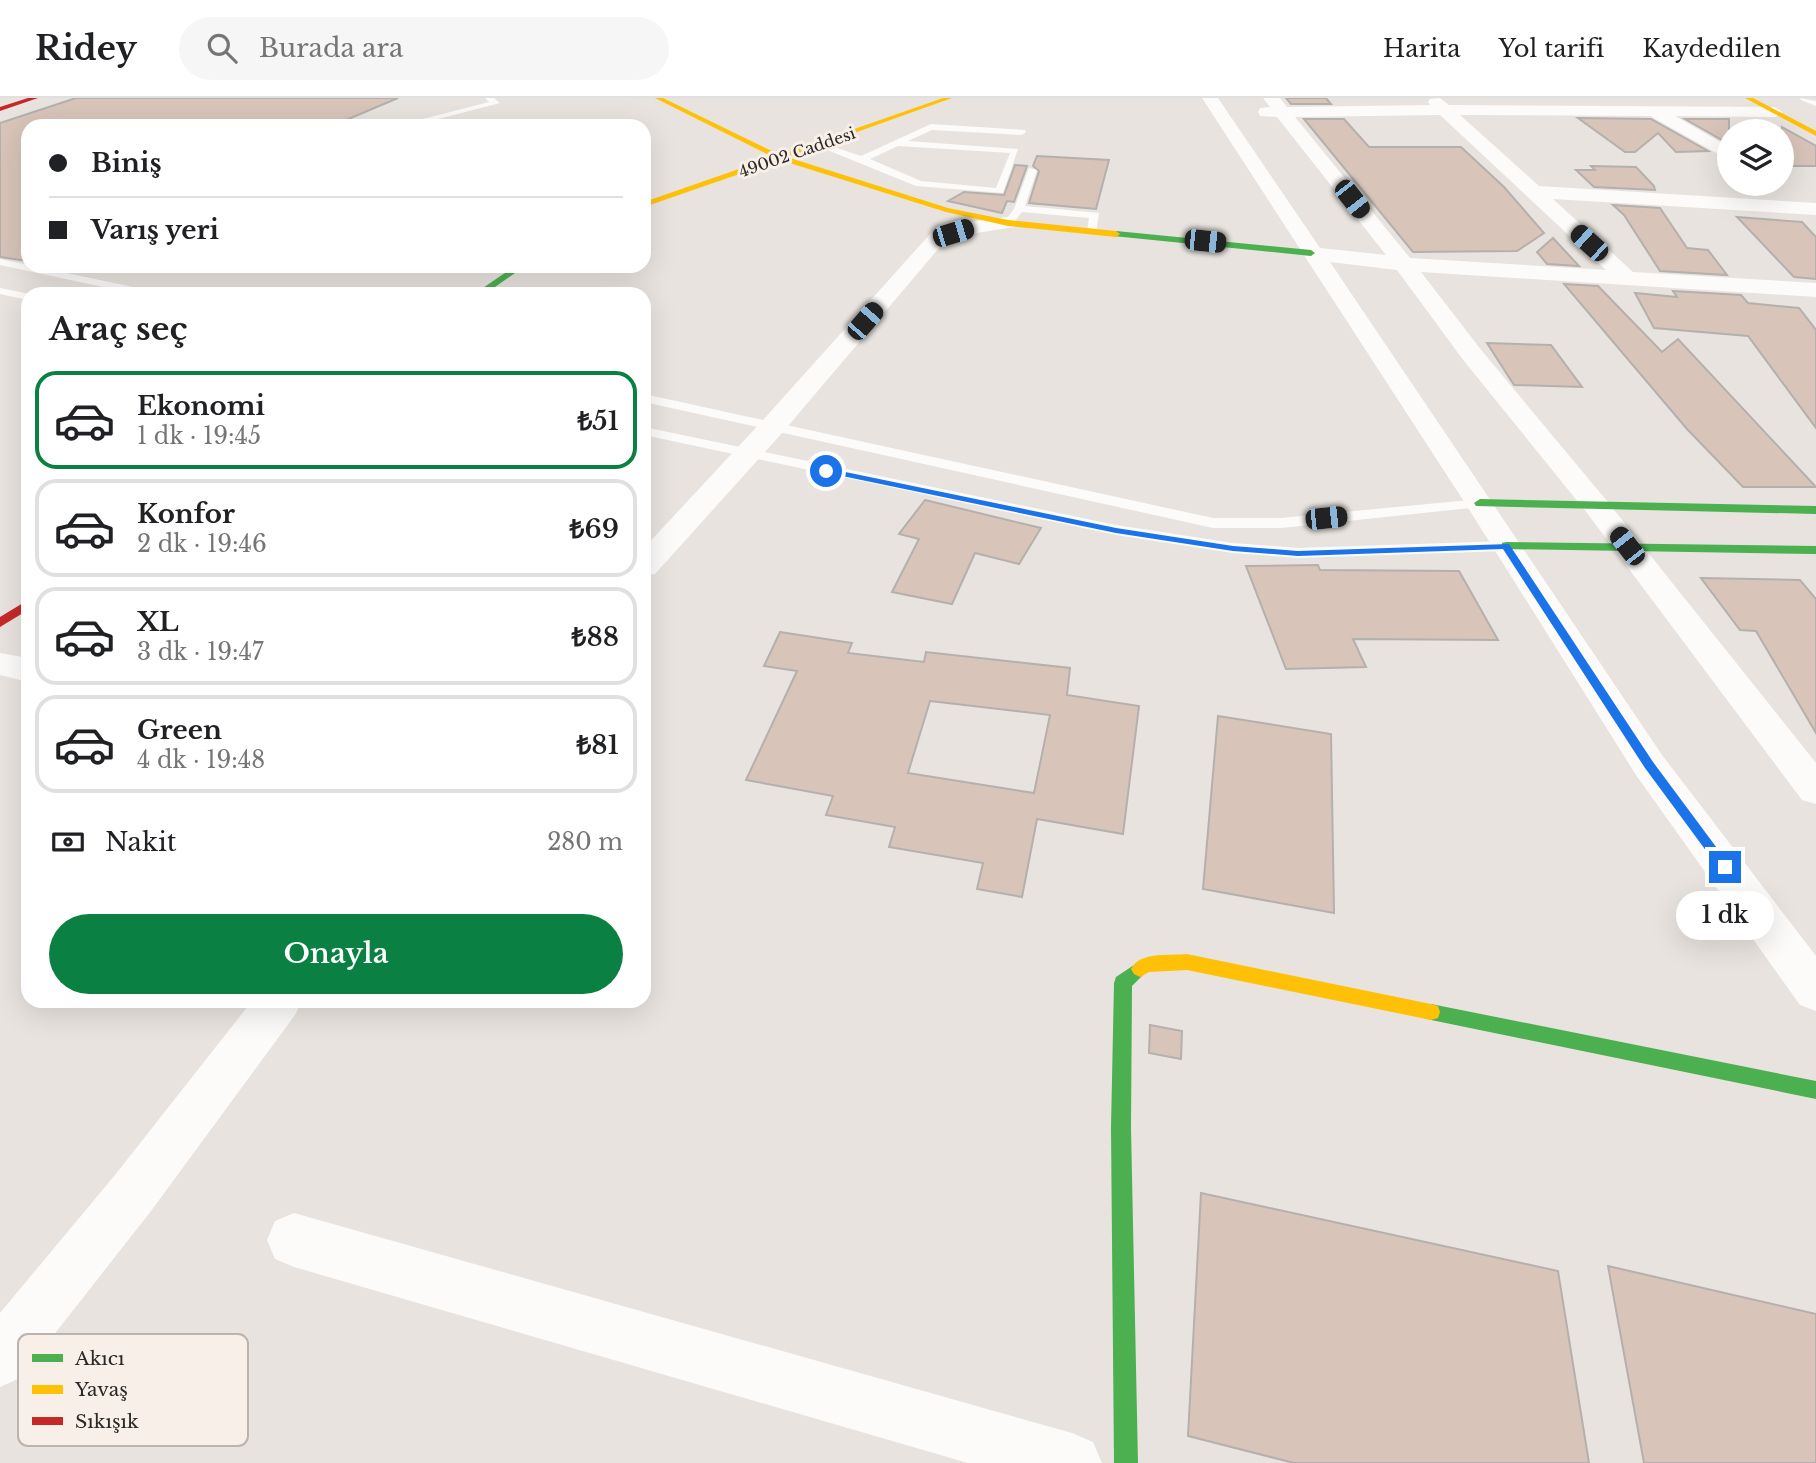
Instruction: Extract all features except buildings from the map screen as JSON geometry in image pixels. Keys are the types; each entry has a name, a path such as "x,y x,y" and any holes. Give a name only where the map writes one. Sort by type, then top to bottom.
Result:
{"street":[{"path":"0,109 35,98"},
{"path":"658,98 781,159 920,202 1091,231 1404,264 1626,277 1812,294"},
{"name":"49002 Caddesi","path":"651,203 949,98"},
{"path":"1631,98 1717,148"},
{"path":"1748,98 1816,117"},
{"path":"1439,104 1626,277"},
{"path":"1214,105 1439,104 1651,110 1778,105 1816,134"},
{"path":"1214,105 1480,503 1649,765 1816,991"},
{"path":"1277,105 1474,356 1804,760 1816,790"},
{"path":"1534,192 1808,209"},
{"path":"1791,196 1808,209"},
{"path":"920,202 938,237"},
{"path":"651,560 938,237 1014,216"},
{"path":"490,287 510,273"},
{"path":"1480,503 1816,510"},
{"path":"1506,546 1816,550"},
{"path":"0,623 21,609"},
{"path":"0,664 21,668"},
{"path":"1126,1463 1121,1128 1123,983 1144,965 1187,962 1816,1090"},
{"path":"19,1334 133,1194 274,1008"},
{"path":"294,1240 1072,1463"},
{"path":"0,1358 18,1336"}],"lane":[{"path":"429,119 496,103 489,98"},
{"path":"1804,98 1816,104"},
{"path":"862,159 932,127 1022,132"},
{"path":"820,145 862,159 919,184 1000,191 1015,151 896,143"},
{"path":"1014,216 1032,170"},
{"path":"0,262 21,266"},
{"path":"52,273 119,287"},
{"path":"0,291 21,296"},
{"path":"651,400 1213,523 1281,523 1480,503"},
{"path":"651,433 1116,530 1233,548 1298,553 1506,546"}],"traffic: fast":[{"path":"1116,234 1311,253"},
{"path":"490,287 510,273"},
{"path":"1480,503 1816,510"},
{"path":"1506,546 1816,550"},
{"path":"1126,1463 1121,1128 1123,983 1140,969"},
{"path":"1431,1012 1816,1090"}],"traffic: slow":[{"path":"658,98 781,158 946,210 1008,223 1116,234"},
{"path":"651,203 949,98"},
{"path":"1748,98 1816,134"},
{"path":"1140,969 1145,965 1187,962 1431,1012"}],"traffic: jam":[{"path":"0,109 35,98"},
{"path":"0,623 21,609"}],"route":[{"path":"826,471 1116,530 1233,548 1298,553 1506,546 1649,765 1725,867"}]}
